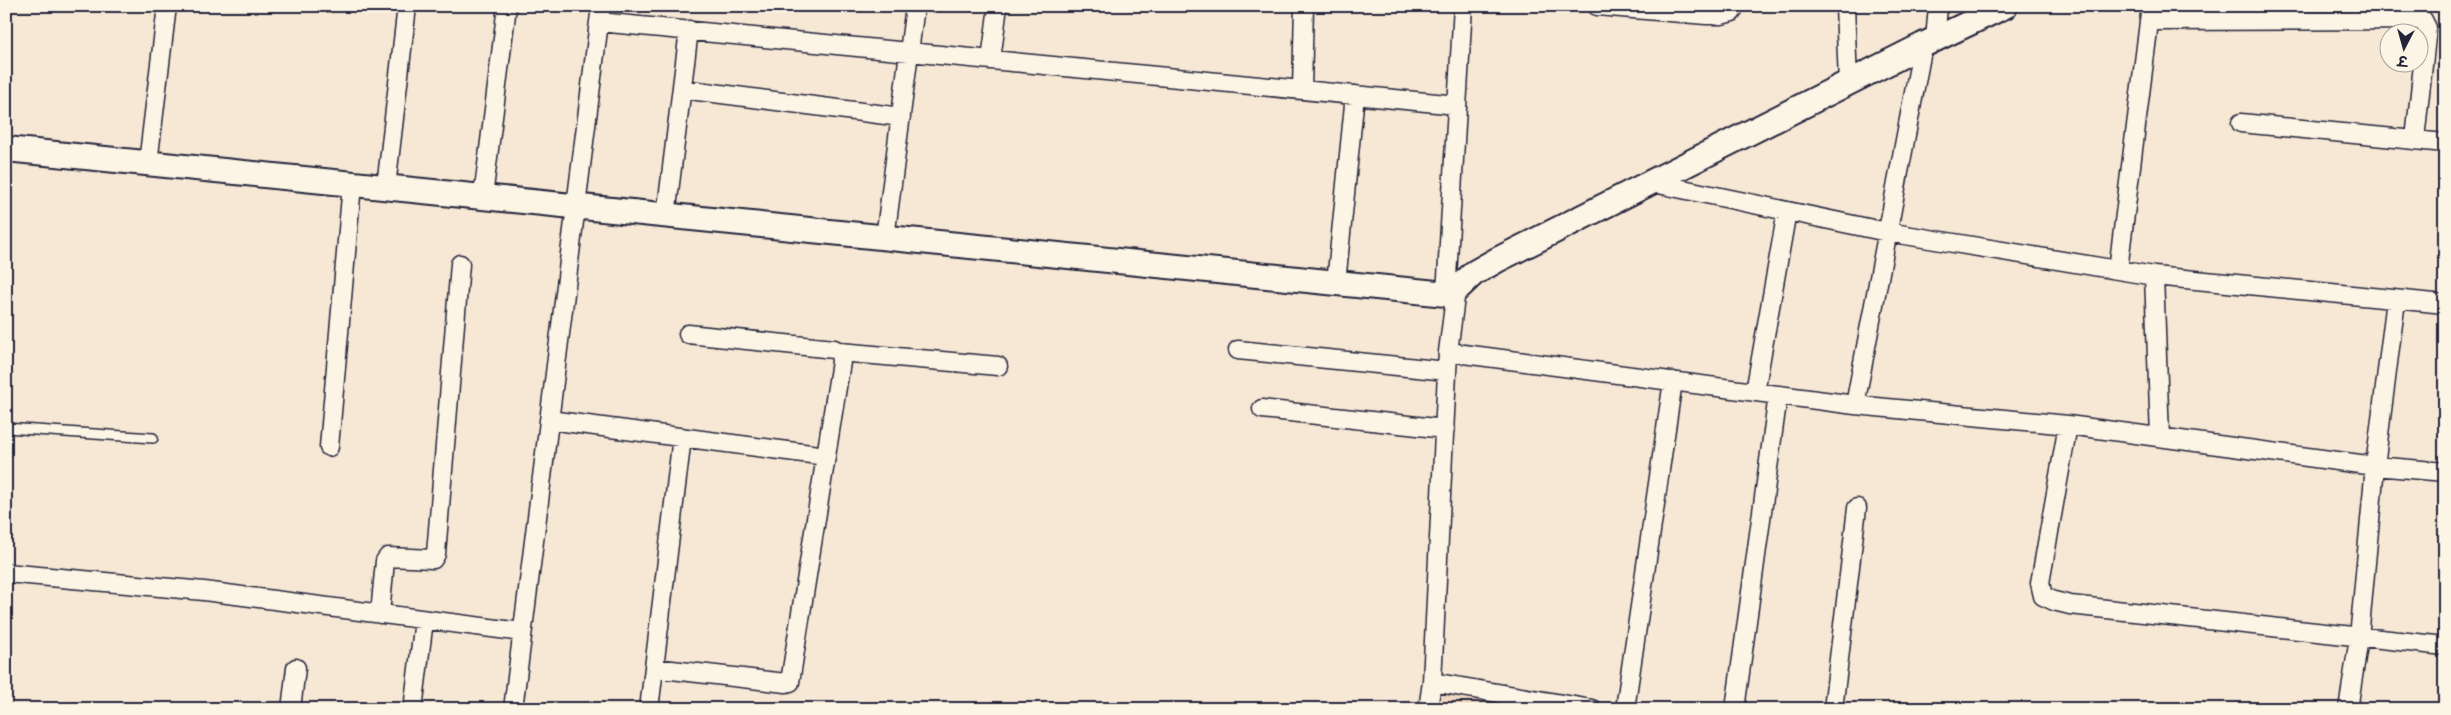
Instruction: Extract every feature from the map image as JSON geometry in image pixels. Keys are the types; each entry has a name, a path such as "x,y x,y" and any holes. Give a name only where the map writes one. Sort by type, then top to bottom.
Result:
{"street":[{"path":"148,163 166,6"},
{"path":"386,187 406,6"},
{"path":"483,197 507,6"},
{"path":"885,238 915,6"},
{"path":"991,60 998,6"},
{"path":"1302,90 1304,6"},
{"path":"1428,709 1432,682 1463,6"},
{"path":"1597,6 1721,15 1732,12 1735,6"},
{"path":"1845,6 1848,83"},
{"path":"1855,405 1887,232 1938,6"},
{"path":"6,149 1336,283 1451,292 1481,269 1649,182 2005,6"},
{"path":"513,709 600,14 689,30 1457,105"},
{"path":"2118,270 2150,14 2423,20 2427,28 2415,139"},
{"path":"666,216 689,30"},
{"path":"682,90 901,117"},
{"path":"1336,283 1355,95"},
{"path":"2241,123 2415,139 2445,144"},
{"path":"1649,182 1887,232 2154,276 2445,304"},
{"path":"329,447 352,184"},
{"path":"1755,392 1787,211"},
{"path":"380,614 385,562 388,557 433,559 436,554 460,264"},
{"path":"2154,276 2160,437"},
{"path":"2348,709 2359,638 2375,466 2396,300"},
{"path":"688,334 834,349 840,352 998,366"},
{"path":"1238,350 1447,371"},
{"path":"654,668 779,683 790,682 841,362 840,352"},
{"path":"1448,352 1855,405 2068,425 2375,466 2445,472"},
{"path":"1625,709 1673,381"},
{"path":"1735,709 1778,395"},
{"path":"1262,409 1444,429"},
{"path":"549,420 826,456"},
{"path":"2068,425 2040,583 2043,596 2070,605 2445,646"},
{"path":"649,709 682,437"},
{"path":"1833,709 1858,508"},
{"path":"6,573 204,591 522,632"},
{"path":"413,709 424,620"},
{"path":"291,709 296,668"},
{"path":"1432,682 1592,709"}],"lane":[{"path":"6,428 153,438"}],"shaded area":[{"path":"1441,692 1532,709 1439,709"}]}
